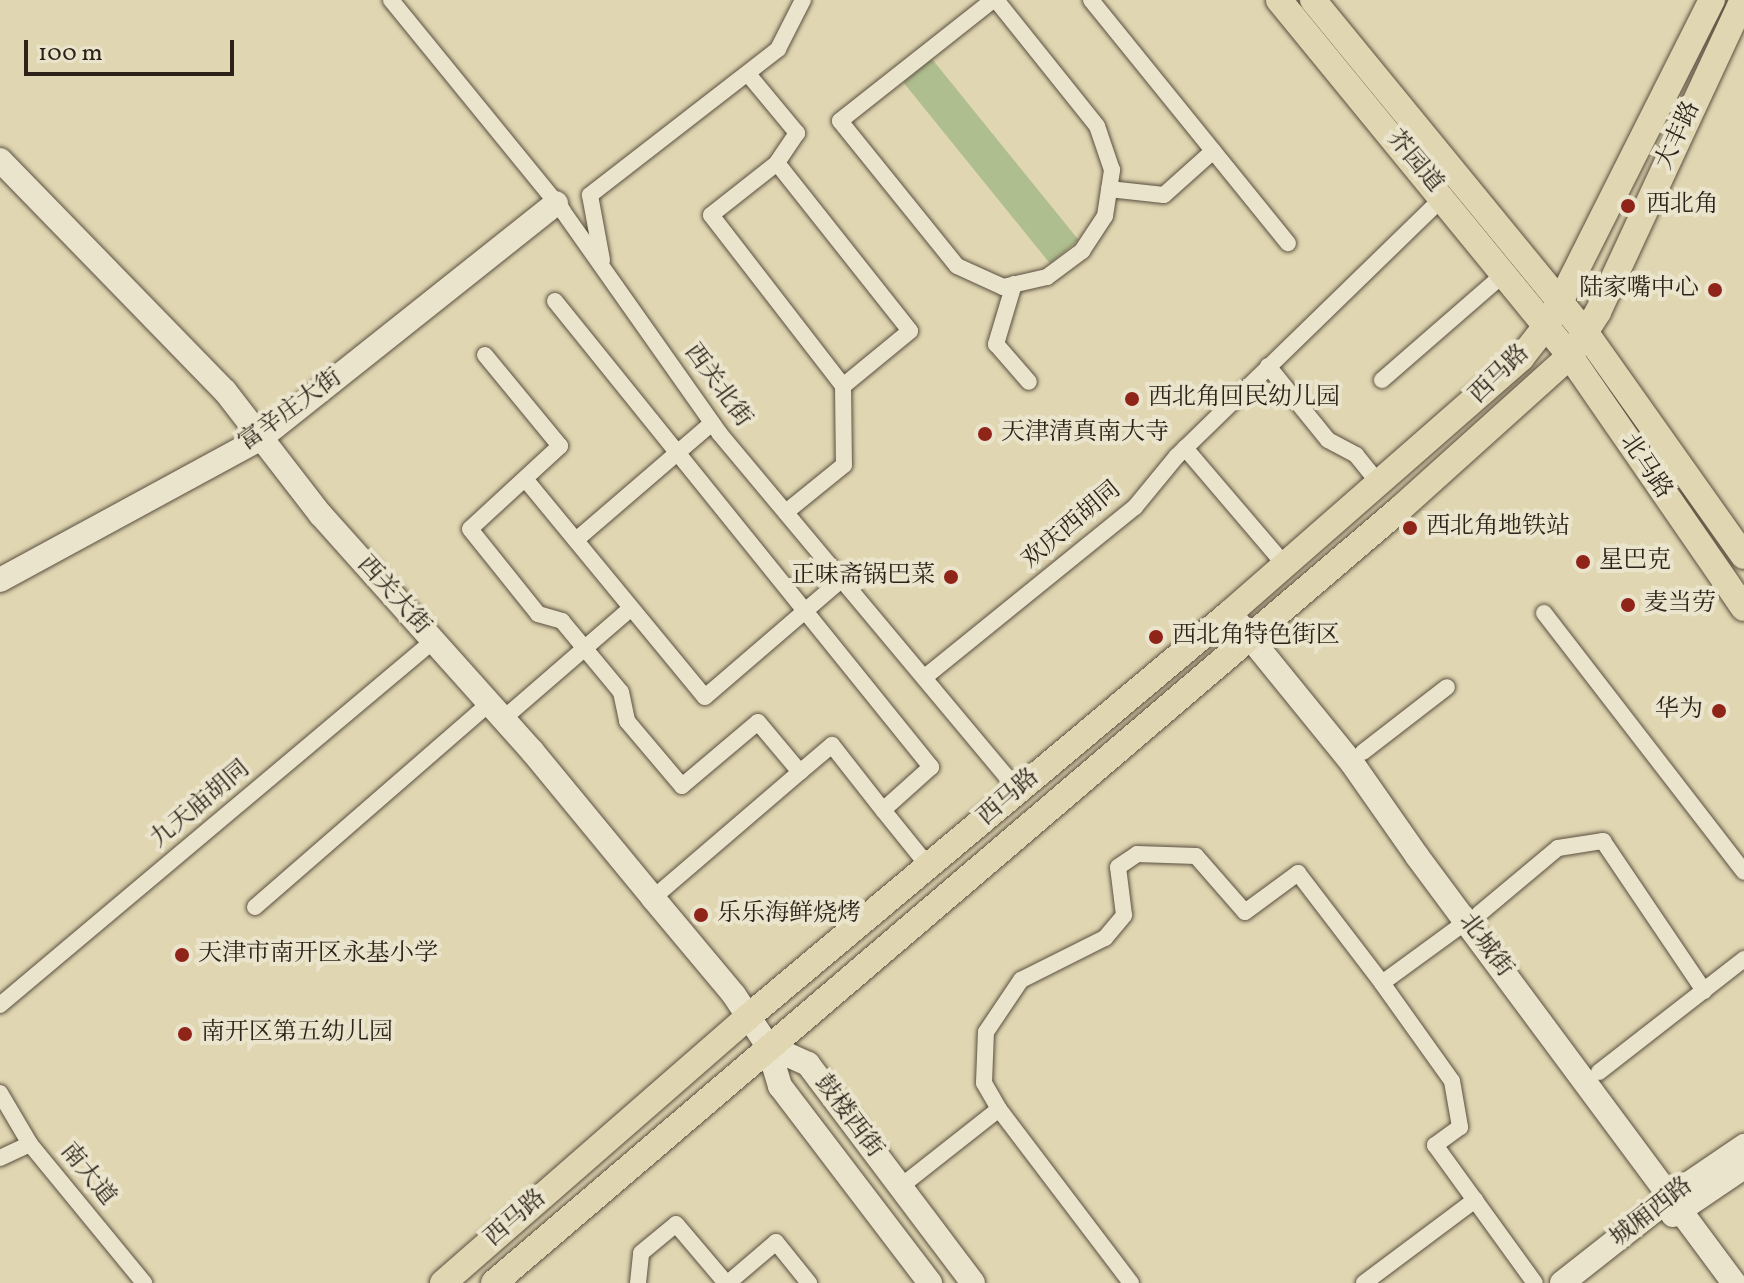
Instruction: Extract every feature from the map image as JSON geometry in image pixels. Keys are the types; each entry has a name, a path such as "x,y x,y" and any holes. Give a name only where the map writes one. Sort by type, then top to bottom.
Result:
{"main road":[{"name":"芥园道","path":"1279,0 1546,326"},
{"name":"芥园道","path":"1313,0 1561,300"},
{"name":"大丰路","path":"1561,300 1712,0"},
{"name":"大丰路","path":"1570,356 1586,333 1743,0"},
{"name":"西马路","path":"443,1283 748,1017 1236,608 1509,370 1546,326 1561,300"},
{"name":"北马路","path":"1561,300 1744,556"},
{"name":"北马路","path":"1546,326 1570,356 1744,608"},
{"name":"西马路","path":"494,1283 1465,453 1570,356"}],"street":[{"name":"西关北街","path":"391,0 556,203 603,265 712,423 1018,790"},
{"path":"603,265 590,195 778,49 803,0"},
{"path":"995,0 1097,126 1112,170 1109,189 1105,216 1082,251 1047,277 1003,287 957,266 840,121 995,0"},
{"path":"1091,0 1288,243"},
{"path":"748,74 797,133 777,163 711,215 843,386 844,465 786,512"},
{"path":"1109,189 1164,195 1213,151"},
{"name":"西关大街","path":"0,160 225,391 321,515 496,711 653,898 768,1046"},
{"path":"777,163 910,331 843,386"},
{"name":"欢庆西胡同","path":"925,677 1135,507 1185,448 1443,197"},
{"name":"富辛庄大街","path":"0,580 261,438 556,203"},
{"path":"1382,380 1505,273"},
{"path":"1014,284 996,344 1029,382"},
{"path":"555,301 931,767 883,810"},
{"path":"485,355 560,446 470,529 538,614 562,621 621,692 627,721 682,786 758,722 800,772"},
{"path":"1268,366 1328,440 1356,455 1379,483"},
{"path":"576,540 712,423"},
{"path":"1185,448 1285,565"},
{"path":"526,480 705,697 842,579"},
{"path":"255,907 496,711 584,648 631,608"},
{"name":"北城街","path":"1236,608 1363,752 1473,918 1682,1199 1744,1271"},
{"path":"1544,613 1744,872"},
{"name":"北城街","path":"1256,631 1352,763 1599,1072 1734,1283"},
{"name":"九天庙胡同","path":"0,1005 433,641"},
{"path":"1363,752 1447,687"},
{"path":"653,898 832,745 929,867"},
{"path":"1382,983 1473,918 1558,848 1603,841 1704,991"},
{"path":"1131,1283 999,1109 984,1083 986,1032 1021,980 1105,938 1124,915 1118,867 1137,854 1196,856 1245,912 1298,873 1452,1081 1460,1127 1435,1145 1535,1283"},
{"path":"1599,1072 1744,959"},
{"name":"鼓楼西街","path":"768,1046 808,1064 973,1283"},
{"name":"鼓楼西街","path":"768,1046 780,1086 930,1283"},
{"name":"南大道","path":"0,1093 30,1144 144,1283"},
{"path":"900,1187 999,1109"},
{"path":"0,1158 30,1144"},
{"name":"城厢西路","path":"1585,1283 1744,1146"},
{"name":"城厢西路","path":"1562,1283 1682,1199 1744,1167"},
{"path":"1364,1283 1475,1200"},
{"path":"638,1283 641,1253 676,1224 727,1283 776,1242 809,1283"}],"green space":[{"path":"932,59 1079,240 1050,263 903,82"}],"place":[{"name":"西北角","path":"1628,206"},
{"name":"陆家嘴中心","path":"1715,290"},
{"name":"西北角回民幼儿园","path":"1132,399"},
{"name":"天津清真南大寺","path":"985,434"},
{"name":"西北角地铁站","path":"1410,528"},
{"name":"星巴克","path":"1583,562"},
{"name":"正味斋锅巴菜","path":"951,577"},
{"name":"麦当劳","path":"1628,605"},
{"name":"西北角特色街区","path":"1156,637"},
{"name":"华为","path":"1719,711"},
{"name":"乐乐海鲜烧烤","path":"701,915"},
{"name":"天津市南开区永基小学","path":"182,955"},
{"name":"南开区第五幼儿园","path":"185,1034"}]}
